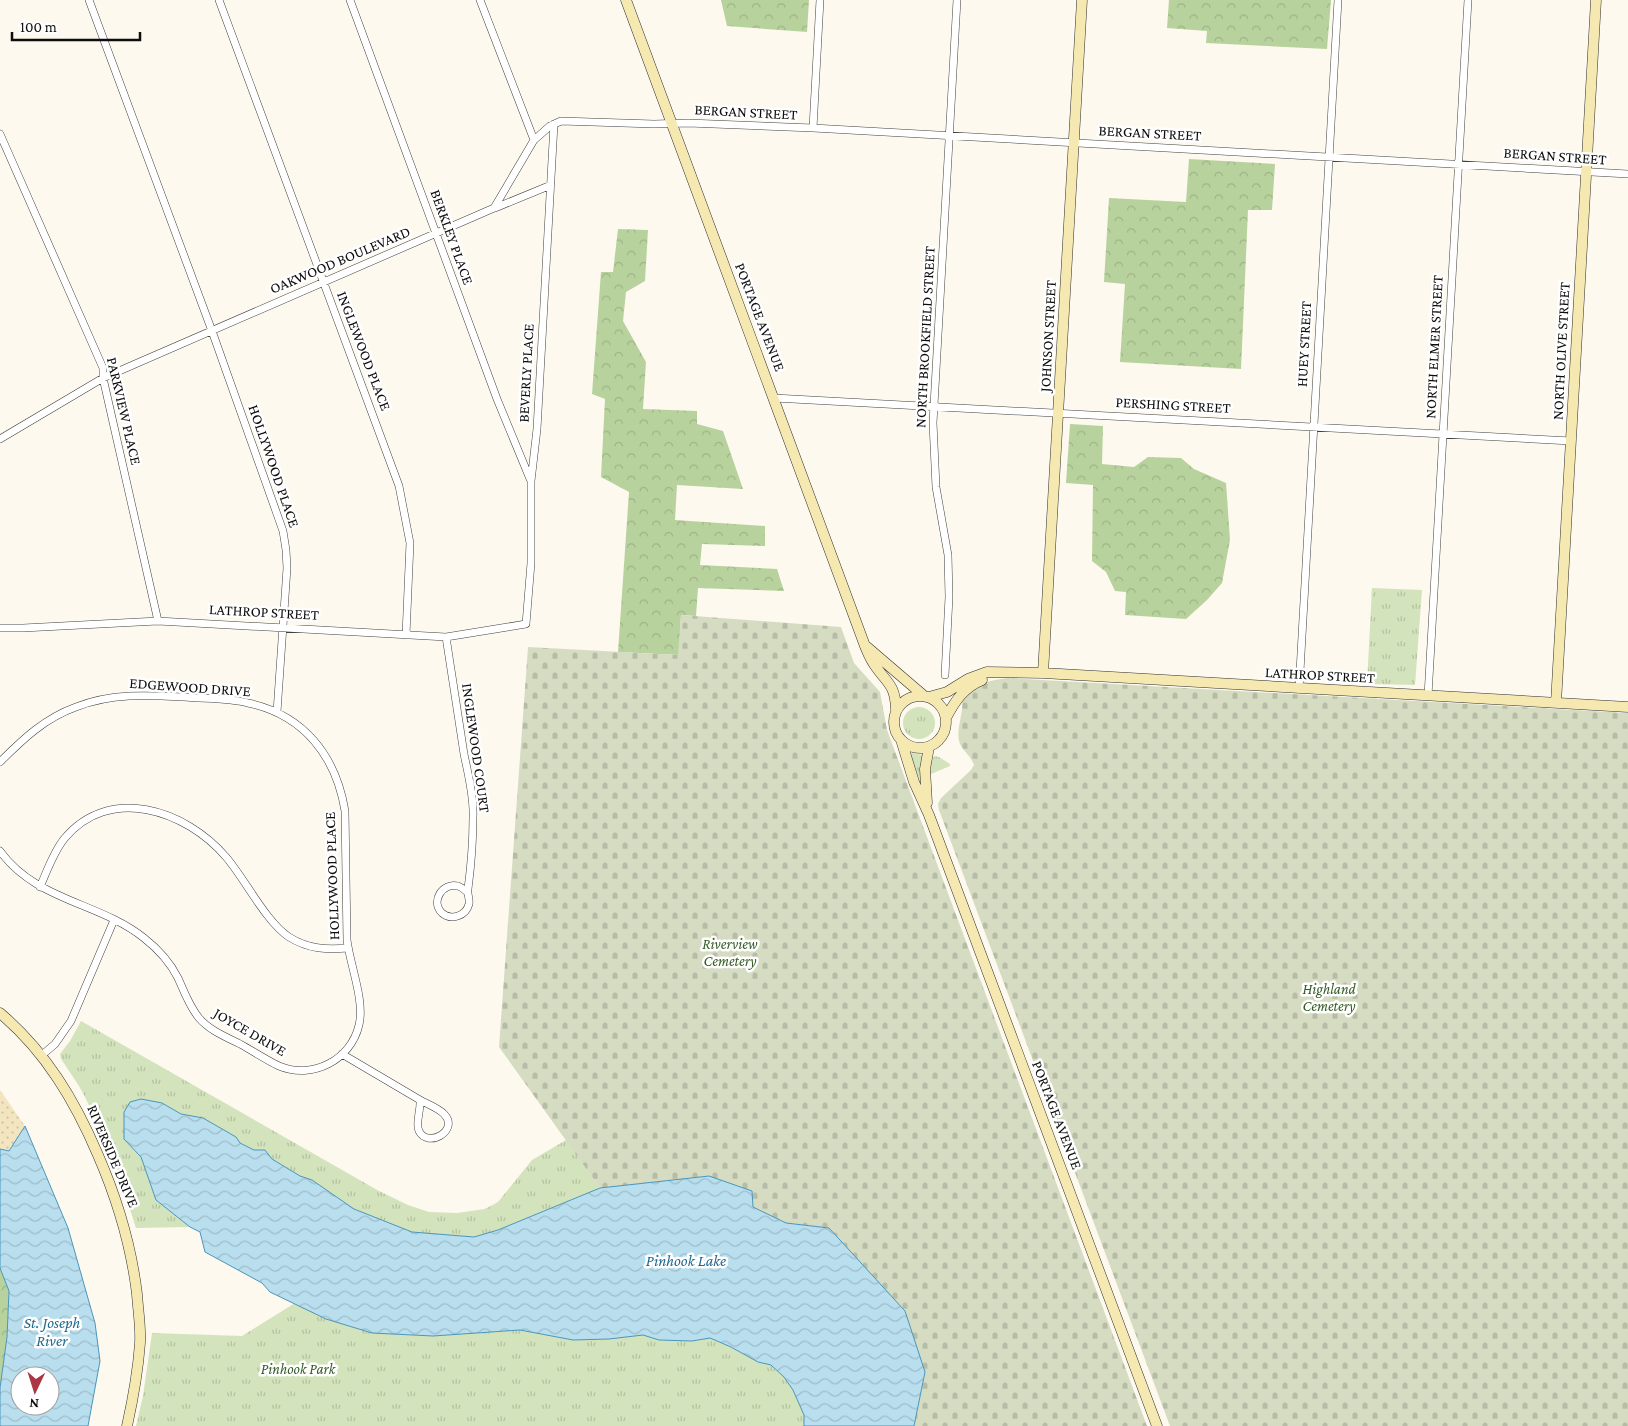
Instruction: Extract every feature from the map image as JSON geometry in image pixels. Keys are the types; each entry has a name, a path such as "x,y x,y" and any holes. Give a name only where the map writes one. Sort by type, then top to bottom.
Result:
{"street":[{"name":"HOLLYWOOD PLACE","path":"88,0 212,331 283,531 287,568 277,712 300,727 330,762 342,794 344,811 348,948 361,1015 356,1037 342,1054"},
{"name":"INGLEWOOD PLACE","path":"219,0 402,494 410,543 406,635"},
{"name":"BERKLEY PLACE","path":"350,0 497,399 531,481"},
{"path":"480,0 534,140"},
{"name":"PORTAGE AVENUE","path":"626,0 865,646 872,661 893,690 896,709"},
{"path":"813,128 820,0"},
{"name":"NORTH BROOKFIELD STREET","path":"945,675 949,597 948,563 934,466 934,406 957,0"},
{"name":"JOHNSON STREET","path":"1043,673 1082,0"},
{"name":"HUEY STREET","path":"1299,689 1338,0"},
{"name":"NORTH ELMER STREET","path":"1428,696 1468,0"},
{"name":"NORTH OLIVE STREET","path":"1556,703 1596,0"},
{"path":"494,208 534,140 554,124 569,120 671,124"},
{"name":"BEVERLY PLACE","path":"526,624 531,562 531,481 537,429 554,124"},
{"name":"BERGAN STREET","path":"671,124 813,128 1628,174"},
{"name":"PARKVIEW PLACE","path":"0,134 103,368 103,378 158,621"},
{"path":"494,208 551,185"},
{"name":"OAKWOOD BOULEVARD","path":"0,439 103,378 494,208"},
{"name":"PERSHING STREET","path":"774,398 1571,441"},
{"name":"LATHROP STREET","path":"0,628 158,621 446,637 526,624"},
{"name":"INGLEWOOD COURT","path":"446,637 473,807 469,903 466,910 461,915 455,917 448,916 438,906 437,900 445,888 458,886 468,892"},
{"name":"PORTAGE AVENUE","path":"865,646 926,696"},
{"name":"LATHROP STREET","path":"926,696 947,692 968,679 988,672 1043,673 1628,707"},
{"name":"LATHROP STREET","path":"946,718 956,700 974,683 991,676 1010,673"},
{"name":"EDGEWOOD DRIVE","path":"0,762 44,722 76,706 114,697 133,695 236,701 263,706 277,712"},
{"path":"926,696 940,705 946,718 945,729 936,743 929,747 909,747 902,743 895,730 896,709 905,700 926,696"},
{"name":"PORTAGE AVENUE","path":"902,743 914,782 929,815 1158,1426"},
{"name":"PORTAGE AVENUE","path":"929,747 925,779 929,815"},
{"path":"40,886 64,839 83,822 95,815 123,807 155,810 187,825 216,846 236,869 275,925 290,938 311,947 323,949 348,948"},
{"name":"JOYCE DRIVE","path":"0,851 8,862 22,875 40,886 128,926 157,949 177,977 192,1009 213,1030 279,1066 290,1069 301,1071 321,1067 342,1054"},
{"path":"42,1055 55,1044 71,1021 114,920"},
{"name":"RIVERSIDE DRIVE","path":"0,1013 42,1055 63,1084 86,1127 112,1188 124,1223 135,1280 140,1342 128,1426"},
{"path":"342,1054 443,1112 446,1117 447,1128 440,1136 429,1138 420,1133 417,1125 421,1111 420,1100"}],"green space":[{"path":"721,0 809,0 807,32 727,26"},
{"path":"1169,0 1331,0 1327,49 1206,43 1207,31 1167,28"},
{"path":"1189,159 1275,164 1272,210 1248,210 1241,369 1120,362 1125,284 1104,282 1109,198 1186,202"},
{"path":"618,229 648,230 645,281 626,292 623,321 646,362 643,409 697,411 697,424 723,431 743,489 677,485 675,520 765,526 765,546 702,544 700,565 777,569 784,591 698,588 696,616 681,615 679,655 618,652 629,492 601,477 605,399 592,394 601,272 613,272"},
{"path":"1070,424 1103,426 1102,464 1134,467 1148,457 1181,458 1194,469 1226,483 1230,540 1222,583 1186,619 1125,615 1126,592 1115,591 1106,572 1092,561 1093,485 1066,483"},
{"path":"1372,588 1422,590 1415,685 1367,684"},
{"name":"Riverview Cemetery","path":"681,615 841,627 854,663 880,692 887,730 1147,1426 914,1426 925,1372 829,1228 786,1223 753,1207 709,1176 600,1188 499,1047 528,647 678,655"},
{"name":"Highland Cemetery","path":"1008,678 1628,713 1628,1426 1170,1426 939,810 938,804 941,798 974,765 962,747 958,736 962,708 961,700 982,684"},
{"path":"919,707 925,708 930,712 934,717 934,729 930,734 925,738 919,739 913,738 908,734 904,729 903,723 904,717 908,712 913,708"},
{"path":"910,754 923,755 920,782"},
{"path":"934,756 939,757 950,764 950,766 931,774 931,763"},
{"path":"81,1021 379,1191 408,1205 429,1212 457,1213 485,1209 498,1202 532,1160 566,1140 600,1188 498,1230 474,1237 412,1232 354,1209 312,1180 300,1176 272,1159 265,1150 254,1150 240,1143 236,1137 203,1118 181,1114 162,1103 124,1139 141,1157 156,1200 190,1227 136,1228 119,1177 99,1127 84,1095 61,1059 60,1054"},
{"path":"0,1268 9,1290 7,1337 0,1388"},
{"name":"Pinhook Park","path":"295,1303 326,1319 372,1333 433,1336 520,1330 573,1340 609,1339 643,1335 659,1340 692,1341 710,1338 758,1362 771,1365 784,1377 793,1390 804,1415 804,1426 136,1426 143,1396 152,1333 242,1336"}],"sand":[{"path":"0,1090 25,1126 9,1151 0,1149"}],"water":[{"name":"Pinhook Lake","path":"141,1099 162,1103 181,1114 203,1118 236,1137 240,1143 254,1150 265,1150 272,1159 300,1176 312,1180 354,1209 412,1232 474,1237 498,1230 600,1188 709,1176 752,1191 753,1207 786,1223 829,1228 905,1311 925,1372 914,1426 804,1426 804,1415 793,1390 784,1377 771,1365 758,1362 710,1338 692,1341 659,1340 643,1335 609,1339 573,1340 520,1330 433,1336 372,1333 326,1319 270,1292 262,1283 205,1252 200,1232 190,1227 156,1200 141,1157 124,1139 124,1112 130,1102"},
{"name":"St. Joseph River","path":"25,1126 68,1228 95,1323 100,1361 88,1426 0,1426 0,1388 7,1337 9,1291 0,1268 0,1149 9,1151"}]}
